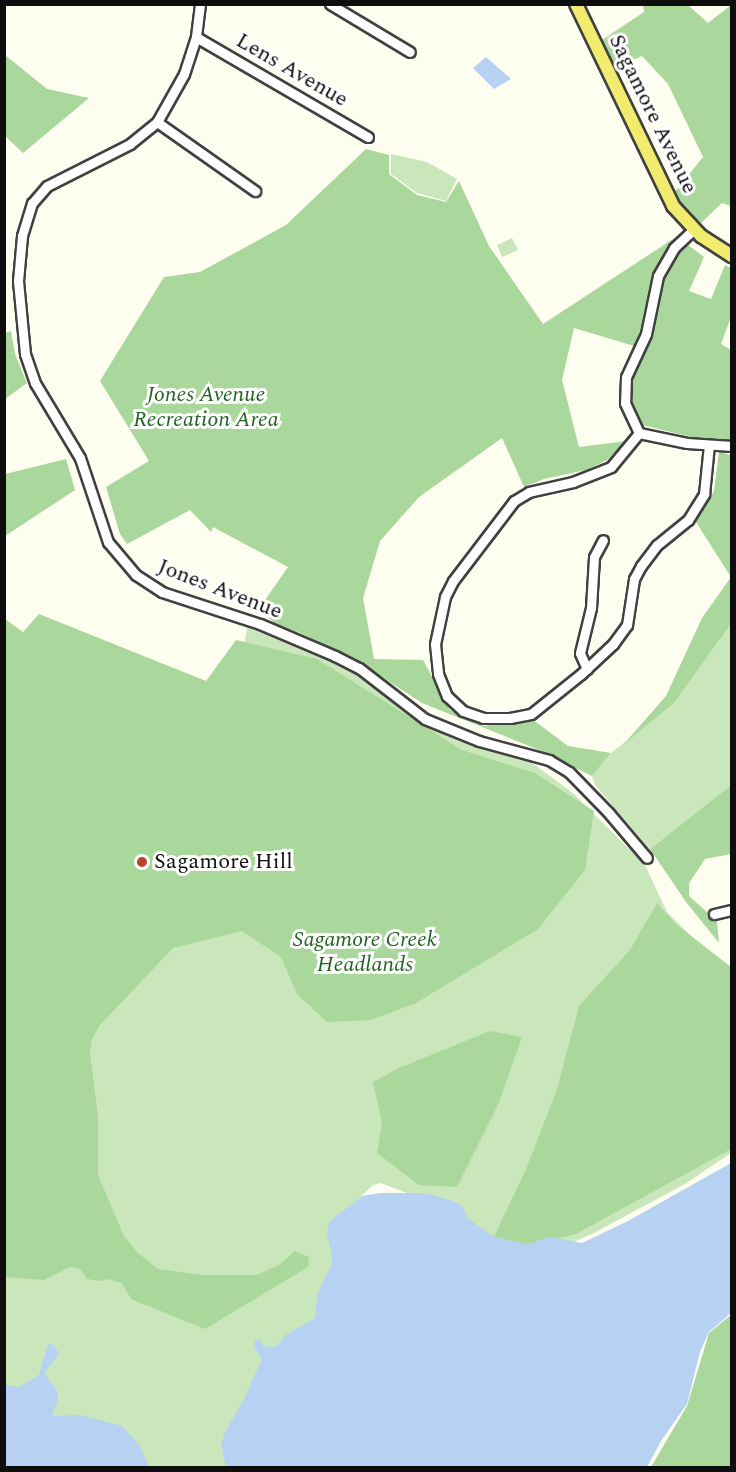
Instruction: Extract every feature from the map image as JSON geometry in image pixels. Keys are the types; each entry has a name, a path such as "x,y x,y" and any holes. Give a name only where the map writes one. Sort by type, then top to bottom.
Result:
{"main road":[{"name":"Sagamore Avenue","path":"576,4 662,187 693,230 732,256"}],"street":[{"name":"Jones Avenue","path":"200,4 196,38 184,74 157,122 130,144 47,186 32,204 22,236 18,281 25,354 35,383 80,458 108,542 135,575 162,592 260,624 335,656 366,673 425,719 469,738 541,758 569,772 608,812 646,858"},
{"path":"330,4 410,52"},
{"name":"Lens Avenue","path":"196,38 368,137"},
{"path":"157,122 255,191"},
{"path":"693,230 674,248 661,267 653,291 646,334 626,377 624,403 639,433 665,440 732,446"},
{"path":"639,433 611,467 573,482 529,492 514,501 453,581 441,611 435,644 438,675 447,696 464,711 483,718 510,718 531,714 587,669 622,634 627,625 634,579 649,553 688,520 704,494 709,445"},
{"path":"587,669 580,653 591,608 592,568 603,540"},
{"path":"714,914 732,910"}],"green space":[{"path":"643,5 688,5 708,23 731,5 731,206 722,203 700,224 685,210 674,193 703,157 668,84 642,56 614,68 602,40 644,12"},
{"path":"5,55 47,89 89,98 23,153 5,136"},
{"name":"Jones Avenue Recreation Area","path":"366,149 389,155 389,174 417,195 446,202 459,181 489,246 543,324 676,237 634,346 574,328 562,380 579,447 627,441 607,460 586,470 544,479 524,487 502,438 419,497 380,541 363,598 374,659 423,660 450,710 483,726 532,719 568,746 611,753 592,776 532,747 422,703 359,662 298,632 276,624 258,610 288,567 213,527 211,532 190,510 127,544 120,534 106,487 149,461 100,381 164,277 200,272 286,225"},
{"path":"391,154 427,162 457,179 446,201 417,193 391,174"},
{"path":"512,238 518,250 502,257 497,245"},
{"path":"687,244 704,257 689,291 711,299 725,265 731,268 731,317 721,344 731,350 731,442 708,441 642,425 636,418 627,382 653,326 655,304 665,269"},
{"path":"11,331 15,354 27,383 5,399 5,333"},
{"path":"719,452 731,455 731,577 696,522 714,491"},
{"path":"66,459 75,490 5,536 5,474"},
{"path":"731,577 731,624 675,702 623,745 666,696 702,618"},
{"path":"39,614 206,681 236,640 317,659 462,750 535,773 594,811 585,870 538,929 416,1003 371,1020 327,1022 297,994 281,957 242,931 173,948 99,1026 92,1039 90,1053 98,1117 98,1175 124,1236 138,1253 158,1269 202,1275 257,1275 279,1265 295,1251 309,1257 308,1267 205,1329 131,1299 122,1283 107,1279 100,1281 87,1279 80,1269 70,1267 44,1280 5,1277 5,619 23,632"},
{"path":"731,624 731,785 650,849 595,785 592,776 611,753 675,702"},
{"name":"Sagamore Creek Headlands","path":"247,627 350,670 417,720 472,745 520,754 573,793 645,865 667,912 731,976 731,1153 685,1184 592,1234 560,1248 524,1255 407,1193 381,1183 373,1185 357,1200 332,1255 331,1267 317,1296 319,1311 227,1467 143,1467 51,1427 37,1380 5,1394 4,802 227,764"},
{"path":"731,785 731,854 705,859 689,883 689,896 717,921 719,943 686,902 650,849"},
{"path":"657,903 677,925 731,967 731,1149 576,1234 527,1245 494,1237 527,1167 557,1089 579,1006 630,950"},
{"path":"490,1031 522,1037 498,1105 457,1187 419,1185 377,1153 382,1123 373,1082 399,1068"},
{"path":"731,1315 731,1467 651,1467 687,1406 709,1333"}],"water":[{"path":"486,57 511,79 494,89 473,68"},
{"path":"731,1163 731,1313 709,1332 700,1352 687,1404 661,1441 647,1467 226,1467 221,1445 225,1432 243,1401 261,1361 259,1353 254,1349 255,1340 260,1340 264,1347 277,1346 287,1334 315,1318 317,1295 331,1265 332,1255 327,1234 329,1222 362,1196 380,1193 425,1193 453,1201 463,1207 467,1218 494,1237 527,1244 550,1237 582,1243 628,1221"},
{"path":"48,1344 54,1345 59,1354 44,1373 57,1391 58,1399 52,1416 80,1415 122,1426 140,1446 148,1465 153,1467 5,1467 5,1385 19,1387 39,1375"}],"place":[{"name":"Sagamore Hill","path":"142,862"}]}
